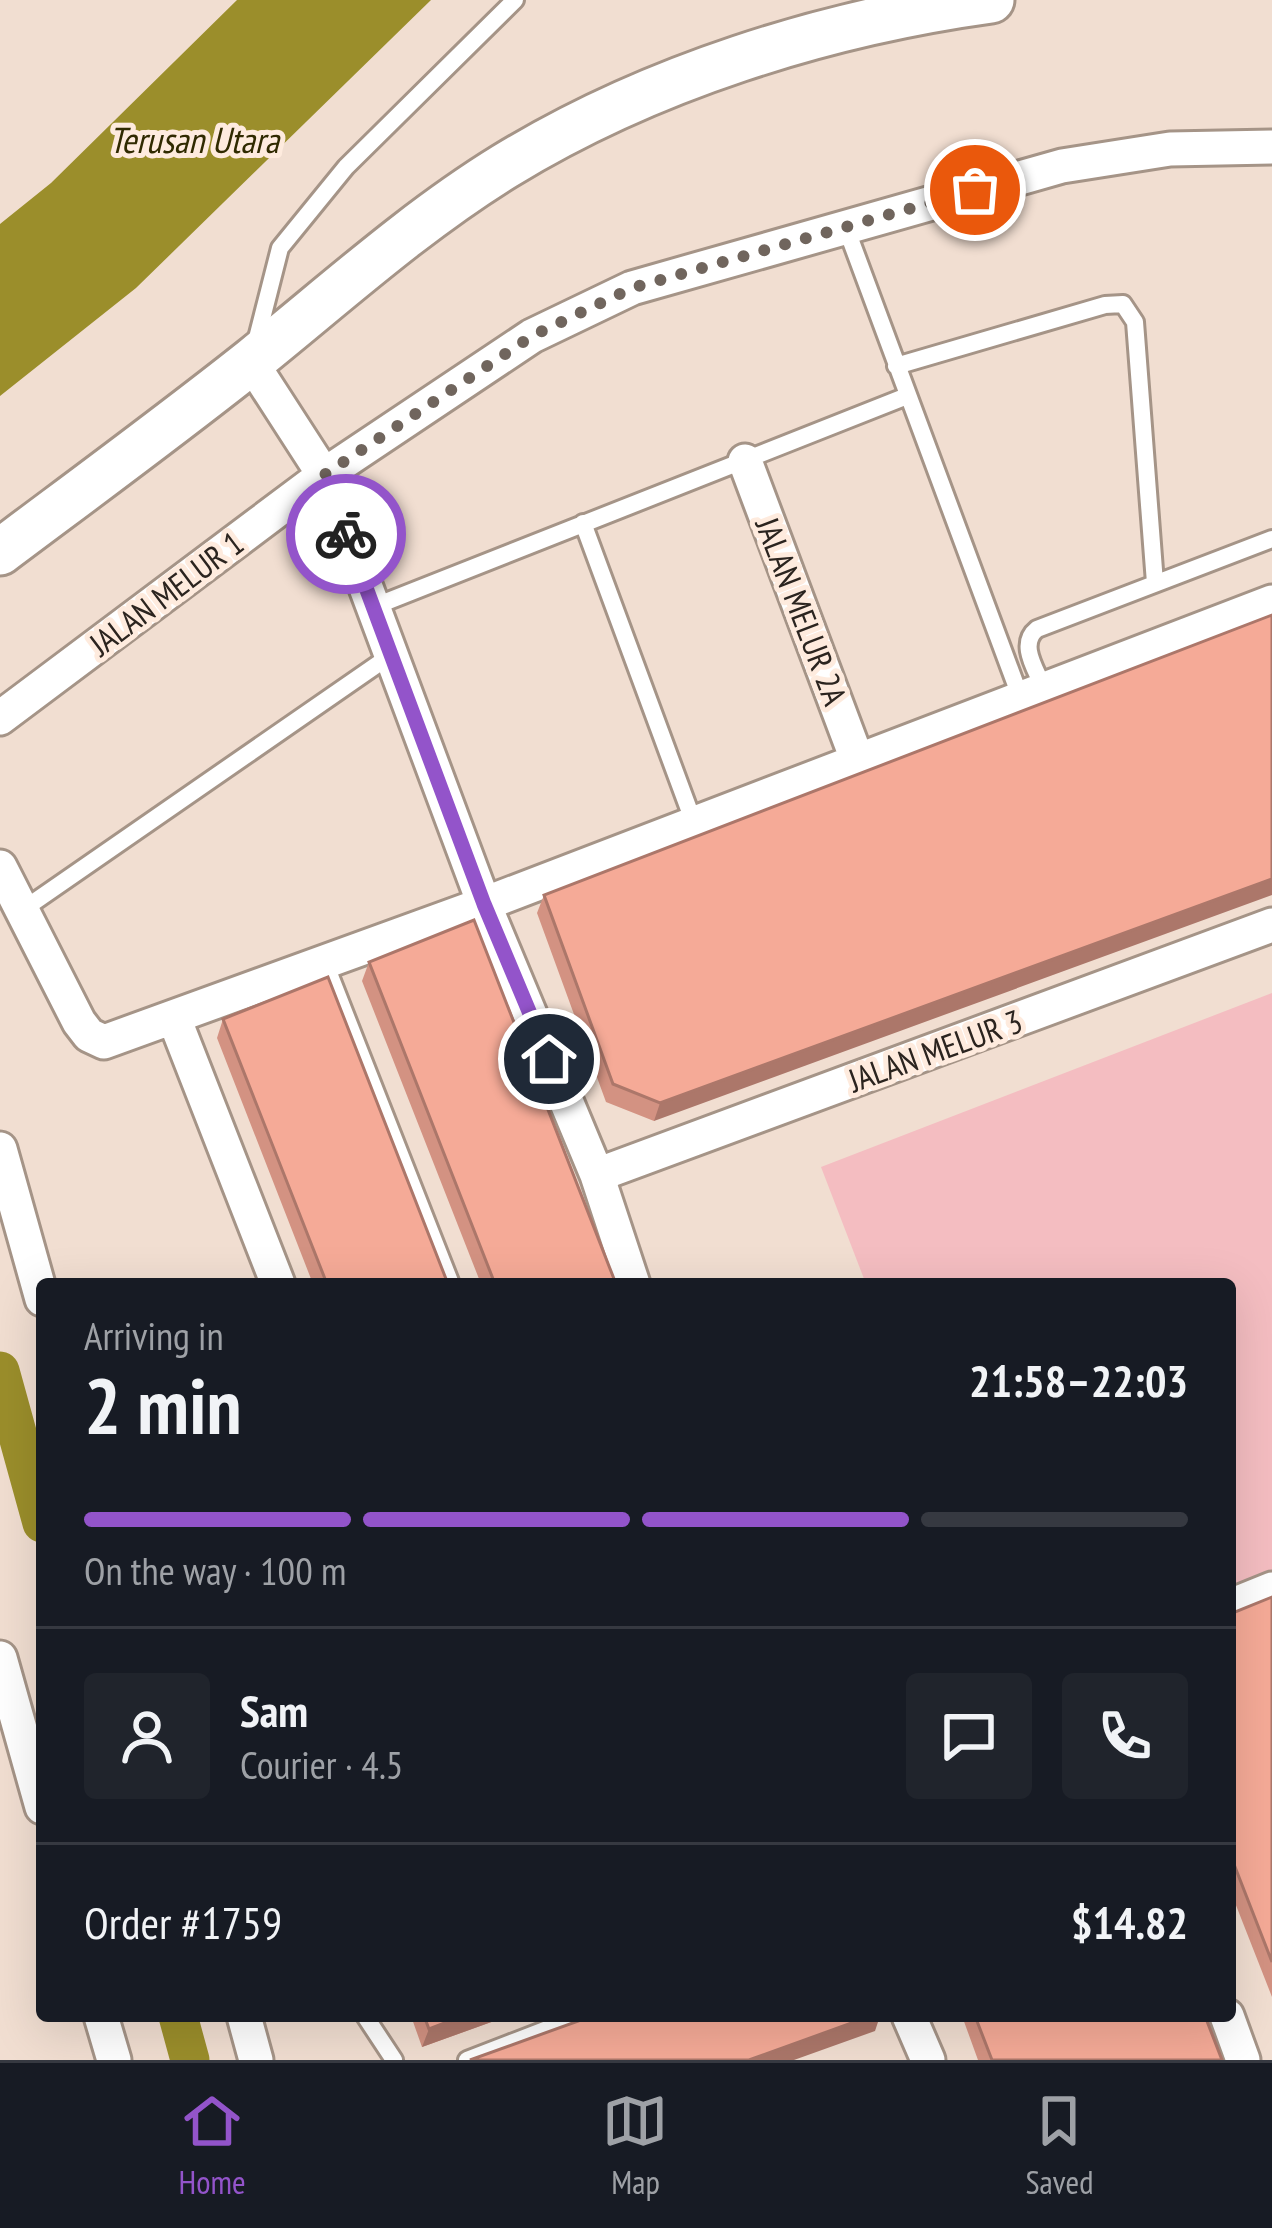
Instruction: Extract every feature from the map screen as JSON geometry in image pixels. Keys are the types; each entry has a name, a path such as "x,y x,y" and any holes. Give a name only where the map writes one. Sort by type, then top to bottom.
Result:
{"main road":[{"path":"0,552 250,362 411,231 506,166 626,104 750,56 927,9 991,0"}],"street":[{"name":"JALAN MELUR 1","path":"0,718 324,475 532,336 632,288 1062,166 1170,149 1272,147"},
{"path":"250,362 324,475 484,904 597,1175 631,1278"},
{"name":"JALAN MELUR 2A","path":"745,461 858,761"},
{"path":"0,867 79,1022 89,1035 104,1042 484,904 1272,602"},
{"name":"JALAN MELUR 3","path":"597,1175 1272,925"},
{"path":"174,1018 276,1278"},
{"path":"0,1149 36,1278"},
{"path":"1236,1604 1272,1589"},
{"path":"0,1658 36,1786"},
{"path":"103,2022 114,2060"},
{"path":"246,2022 256,2060"},
{"path":"912,2022 928,2060"},
{"path":"1229,2022 1243,2060"}],"lane":[{"path":"250,362 280,248 346,166 515,0"},
{"path":"844,225 907,396 1031,691"},
{"path":"896,366 1105,305 1123,304 1135,322 1155,583"},
{"path":"373,607 907,396"},
{"path":"583,523 694,823"},
{"path":"1031,691 1029,635 1272,539"},
{"path":"22,911 391,655"},
{"path":"325,963 449,1278"},
{"path":"369,2022 394,2060"},
{"path":"466,2060 564,2022"}],"shaded area":[{"path":"1272,993 1272,1576 1236,1590 1236,1278 864,1278 821,1167"}],"water":[{"name":"Terusan Utara","path":"237,0 431,0 136,288 0,396 0,224 51,183"}],"building":[{"path":"1272,615 1272,879 660,1103 613,1084 544,895"},
{"path":"474,920 614,1278 493,1278 369,962"},
{"path":"328,977 446,1278 325,1278 223,1019"},
{"path":"1272,1597 1272,1962 1236,1869 1236,1612"},
{"path":"575,2022 854,2022 749,2060 470,2060"},
{"path":"977,2022 1207,2022 1222,2060 992,2060"}],"waterway":[{"path":"0,1371 36,1501"},
{"path":"180,2022 190,2060"}],"way so far":[{"path":"346,534 324,475 532,336 632,288 975,190"}],"route":[{"path":"346,534 484,904 549,1059"}]}
